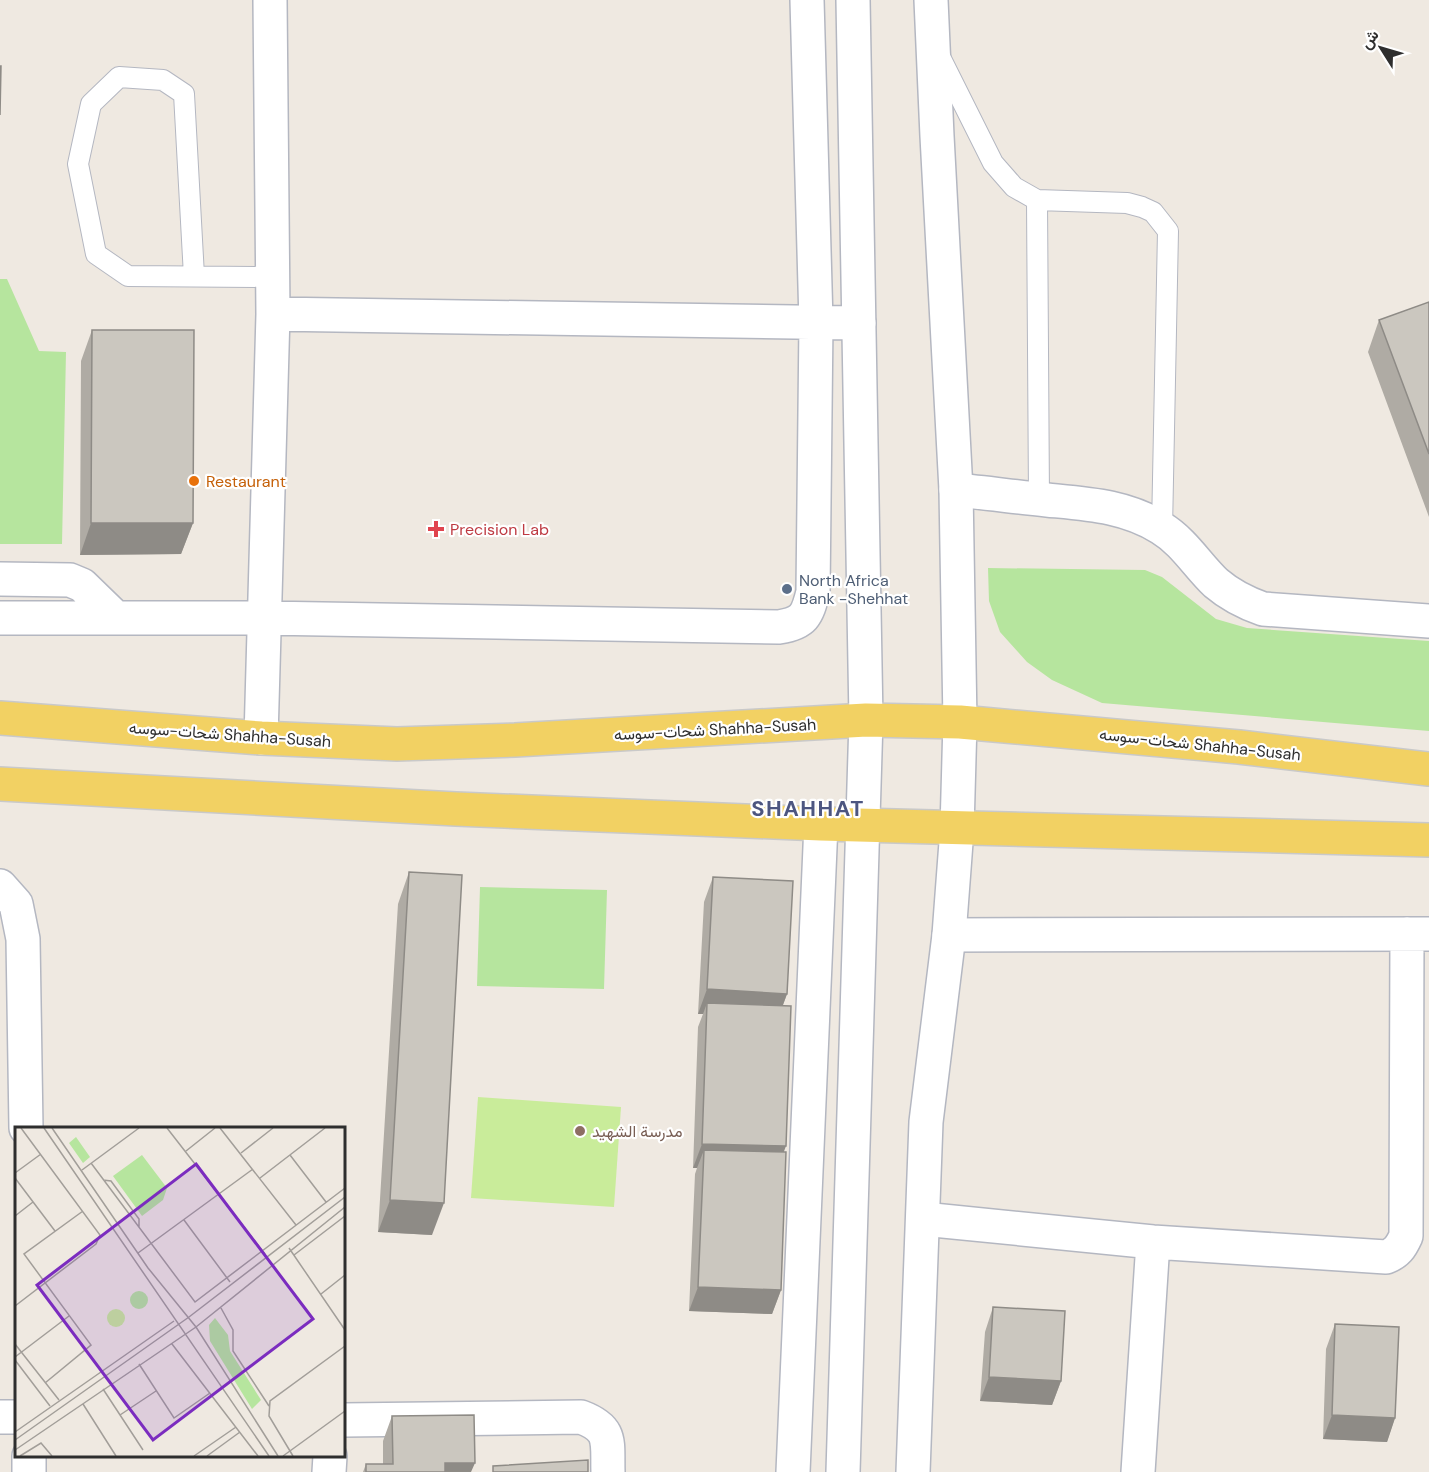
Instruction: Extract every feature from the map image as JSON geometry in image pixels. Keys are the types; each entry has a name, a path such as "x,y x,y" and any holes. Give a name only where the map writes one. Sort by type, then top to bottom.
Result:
{"main road":[{"name":"شحات-سوسه Shahha-Susah","path":"0,718 261,738 408,744 526,740 866,720 960,722 1239,747 1429,769"},
{"path":"0,784 372,805 821,824 1429,840"}],"street":[{"path":"261,738 273,314 270,0"},
{"path":"0,618 266,618 779,627 792,625 803,619 809,609 813,592 816,322 807,0"},
{"path":"843,1472 866,720 853,0"},
{"path":"913,1472 926,1122 949,935 957,829 960,722 957,490 931,0"},
{"path":"273,314 859,323"},
{"path":"957,490 1110,506 1137,515 1162,529 1185,547 1215,582 1246,603 1263,609 1429,621"},
{"path":"0,579 70,580 82,585 116,618"},
{"path":"793,1472 821,824"},
{"path":"0,886 16,904 23,939 26,1127"},
{"path":"923,1220 1153,1242 1386,1257 1395,1254 1406,1236 1418,934 949,935"},
{"path":"1138,1472 1153,1242"},
{"path":"0,1417 15,1418"},
{"path":"345,1420 581,1417 596,1422 607,1435 608,1472"},
{"path":"29,1457 30,1472"},
{"path":"329,1472 330,1457"}],"lane":[{"path":"933,43 993,163 1014,187 1037,200 1127,203 1142,207 1153,212 1168,231 1162,529"},
{"path":"194,276 184,94 163,80 118,77 91,104 78,164 96,254 128,276 273,277"},
{"path":"1037,200 1039,499"}],"green space":[{"path":"0,279 7,279 39,351 66,352 62,544 0,544"},
{"path":"988,568 1145,570 1162,577 1216,619 1247,628 1429,641 1429,731 1102,703 1052,680 1027,662 1000,632 989,601"},
{"path":"480,887 607,890 604,989 477,986"},
{"path":"478,1097 621,1107 614,1207 471,1198"}],"building":[{"path":"0,66 1,66 0,115"},
{"path":"1429,302 1429,454 1379,320"},
{"path":"92,330 194,330 193,523 91,523"},
{"path":"409,872 462,875 444,1203 390,1200"},
{"path":"713,877 793,881 787,994 707,989"},
{"path":"707,1003 791,1006 786,1146 702,1144"},
{"path":"704,1150 786,1152 781,1290 698,1287"},
{"path":"993,1307 1065,1311 1061,1381 989,1377"},
{"path":"1335,1324 1399,1327 1395,1418 1332,1415"},
{"path":"474,1415 475,1463 445,1463 445,1472 366,1472 366,1464 393,1464 392,1416"},
{"path":"588,1460 588,1472 493,1472 493,1466"}],"place":[{"name":"Restaurant","path":"194,481"},
{"name":"Precision Lab","path":"436,529"},
{"name":"North Africa Bank -Shehhat","path":"787,589"},
{"name":"مدرسة الشهيد","path":"580,1131"}],"district":[{"name":"SHAHHAT","path":"808,808"}]}
